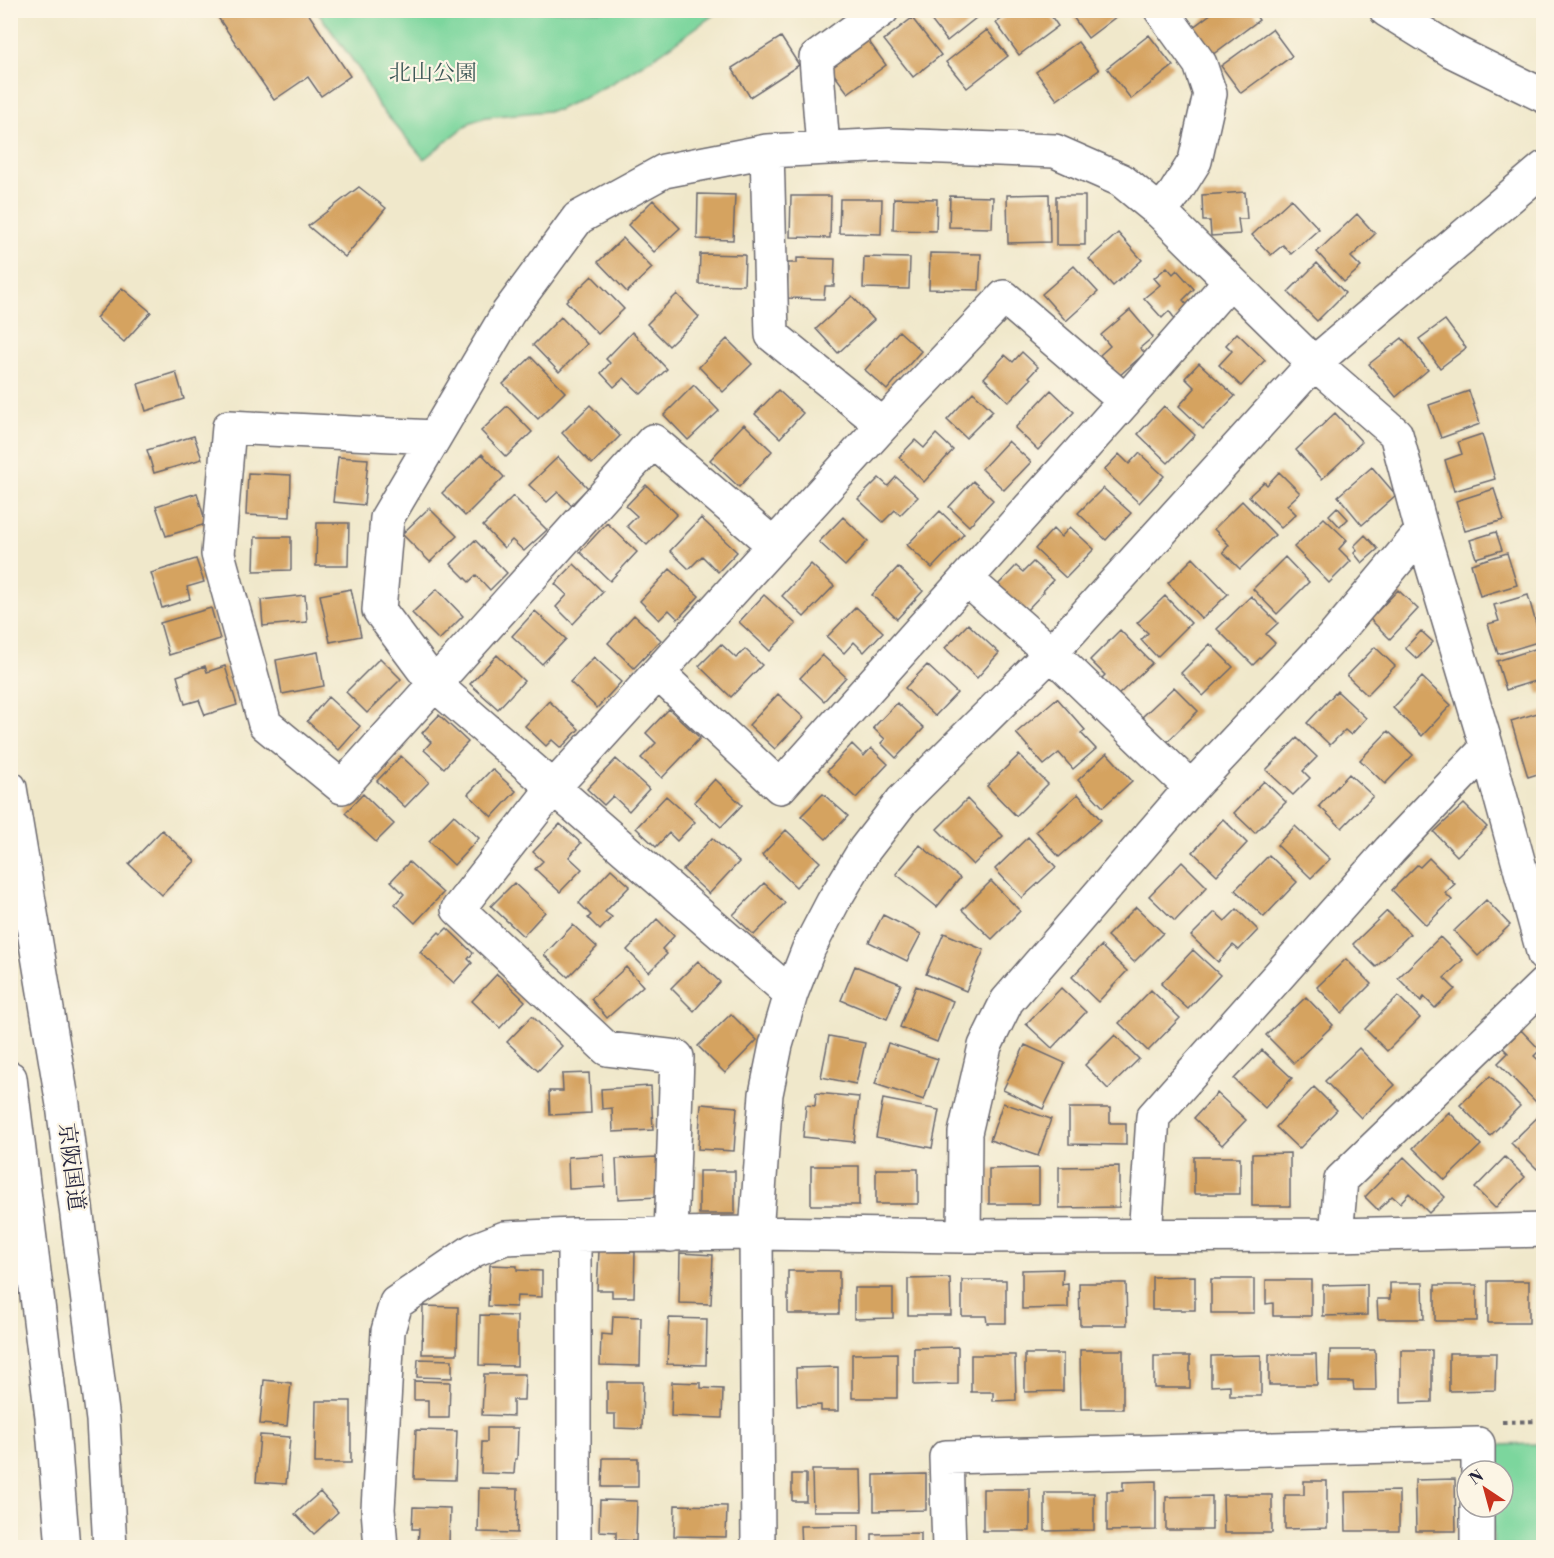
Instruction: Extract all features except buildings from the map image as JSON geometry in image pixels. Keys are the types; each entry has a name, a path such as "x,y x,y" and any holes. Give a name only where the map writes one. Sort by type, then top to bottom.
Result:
{"main road":[{"path":"823,148 816,58 882,10"},
{"path":"1160,212 1175,193 1194,161 1210,94 1200,64 1161,10"},
{"path":"1386,10 1452,51 1544,96"},
{"path":"791,994 434,684 380,610 387,519 508,313 578,218 664,171 767,151 890,144 1055,151 1121,180 1160,212 1314,363 1396,434 1544,955"},
{"path":"767,151 772,335 883,425"},
{"path":"758,1548 756,1233 766,1094 776,1045 791,994 809,948 833,902 872,841 902,801 1051,653 1314,363 1544,168"},
{"path":"658,673 780,787 1230,281"},
{"path":"671,1235 677,1058 607,1049 458,909 553,788 883,425 1004,297 1125,401"},
{"path":"434,437 229,427 218,554 266,724 342,787 653,441 774,545"},
{"path":"964,1236 965,1133 985,1046 1007,1001 1191,788 1335,635 1422,531"},
{"path":"966,579 1051,653 1191,788"},
{"path":"1145,1236 1153,1117 1390,850 1487,748"},
{"name":"京阪国道","path":"10,789 63,1105 103,1420 110,1548"},
{"path":"1336,1235 1341,1180 1544,984"},
{"path":"10,1078 52,1417 63,1548"},
{"path":"381,1548 378,1509 388,1331 396,1303 474,1250 505,1238 756,1233 964,1236 1336,1235 1544,1230"},
{"path":"574,1235 574,1548"},
{"path":"949,1548 945,1457 1478,1444 1478,1459"},
{"path":"1477,1548 1478,1519"}],"green space":[{"name":"北山公園","path":"317,11 719,11 662,52 612,83 558,110 486,117 471,122 424,159 378,105 361,72"},
{"path":"1543,1444 1543,1547 1493,1547 1492,1519 1515,1519 1515,1459 1492,1459 1491,1445"}]}
